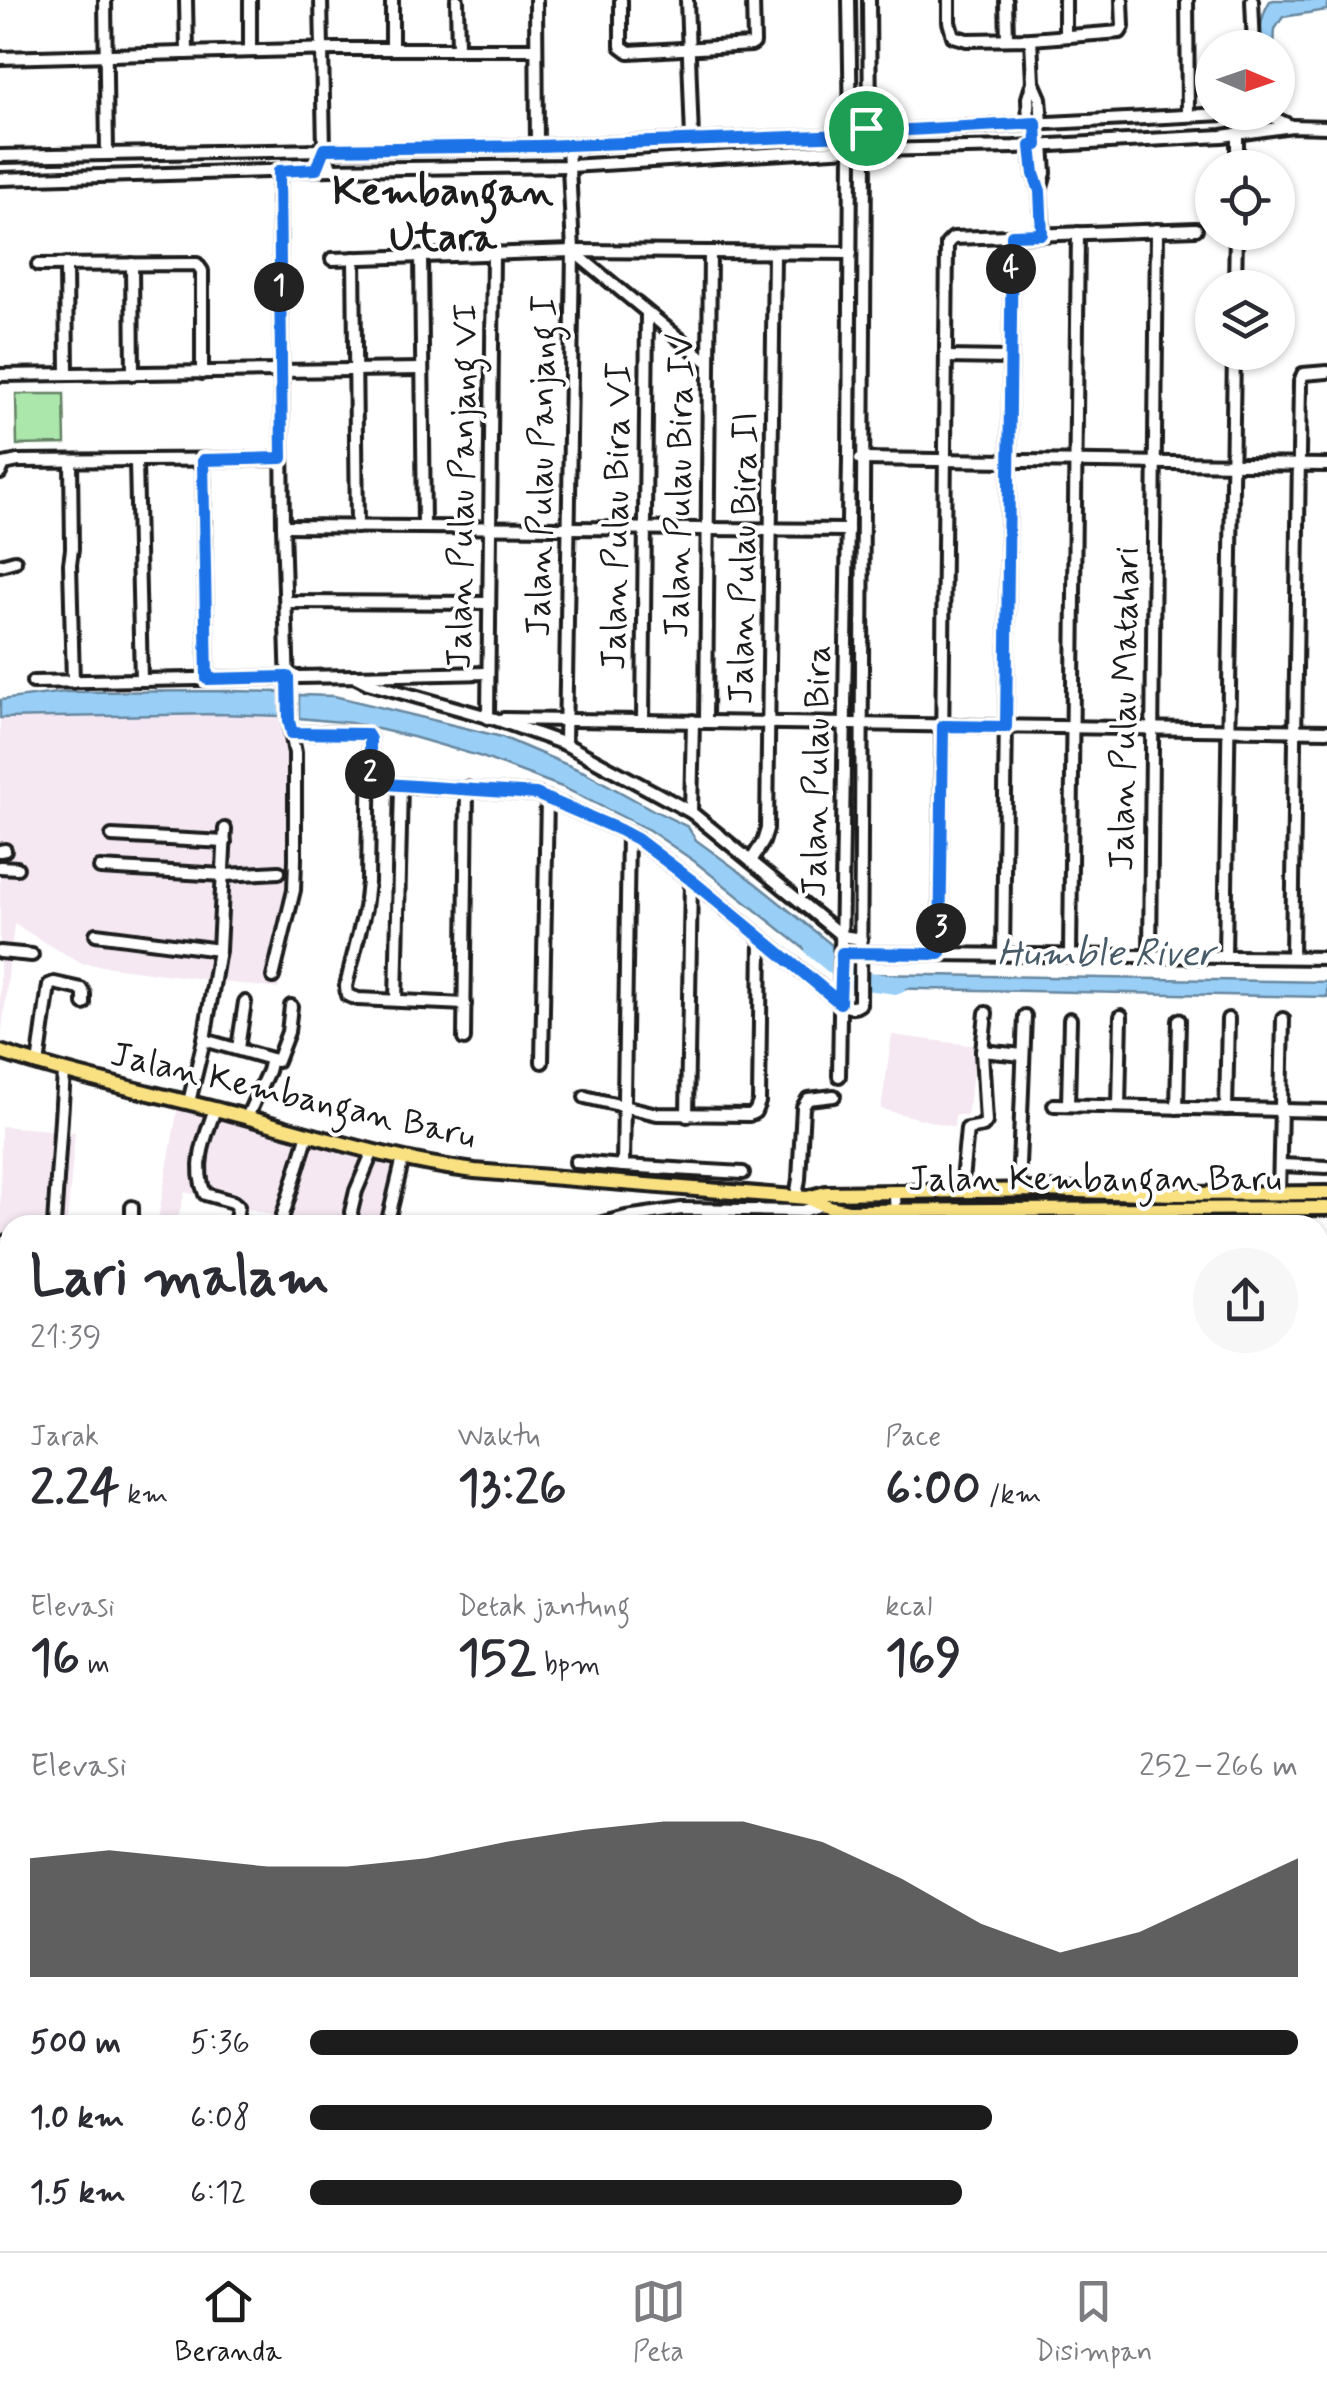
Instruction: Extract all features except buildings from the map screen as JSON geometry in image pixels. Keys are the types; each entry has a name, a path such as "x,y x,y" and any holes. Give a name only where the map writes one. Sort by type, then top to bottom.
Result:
{"main road":[{"name":"Jalan Kembangan Baru","path":"0,1052 374,1151 476,1171 801,1197 1018,1190 1327,1193"},
{"name":"Jalan Kembangan Baru","path":"801,1197 872,1215"},
{"name":"Jalan Kembangan Baru","path":"1053,1215 1327,1208"}],"street":[{"path":"104,0 107,153"},
{"path":"186,0 186,52"},
{"path":"250,0 250,51"},
{"path":"321,0 324,149 332,169"},
{"path":"392,0 392,48"},
{"path":"457,0 458,48"},
{"path":"536,0 538,146"},
{"path":"621,0 622,46 628,52 751,46 753,0"},
{"path":"688,0 692,140"},
{"path":"849,0 850,150"},
{"path":"869,0 871,131 876,142 869,153"},
{"path":"949,0 953,36 967,40 1120,32 1122,0"},
{"path":"1006,0 1006,39"},
{"path":"1065,0 1066,36"},
{"path":"1187,0 1188,115"},
{"path":"1252,0 1253,30"},
{"path":"1031,39 1033,82 1028,98 1035,123 1034,174 1040,191 1042,234"},
{"path":"0,58 536,48"},
{"path":"0,156 568,145 850,134 858,128 871,131 1195,115"},
{"path":"1295,126 1327,127"},
{"path":"0,179 570,166 850,150 858,155 1237,135 1263,130"},
{"path":"1237,135 1237,150"},
{"path":"568,145 574,251 709,363"},
{"path":"316,169 324,149"},
{"name":"Jalan Pulau Bira","path":"850,150 841,998 853,1008 860,1004 861,953 869,153"},
{"path":"273,977 295,875 295,753 290,726 283,526 279,171"},
{"path":"940,954 947,244 949,240 1012,235 1195,229"},
{"name":"Jalan Pulau Matahari","path":"1150,956 1157,230"},
{"path":"1070,955 1078,233"},
{"path":"1003,954 1012,235"},
{"path":"574,251 851,253"},
{"name":"Jalan Pulau Panjang I","path":"332,259 574,251 565,744"},
{"name":"Jalan Pulau Bira IV","path":"706,721 710,252"},
{"name":"Jalan Pulau Bira II","path":"751,861 767,829 774,252"},
{"name":"Jalan Pulau Panjang VI","path":"492,718 488,672 493,254"},
{"path":"421,256 424,527"},
{"path":"354,258 357,527"},
{"path":"66,264 67,374"},
{"path":"132,264 134,374"},
{"path":"38,265 200,266 202,373"},
{"name":"Jalan Pulau Bira VI","path":"643,721 647,312"},
{"path":"946,357 1010,358"},
{"path":"0,375 422,369"},
{"path":"1224,957 1234,370"},
{"path":"1292,958 1300,382 1302,374 1327,372"},
{"path":"0,473 4,464 10,462 282,458"},
{"path":"849,459 1327,465"},
{"path":"203,460 207,679"},
{"path":"136,461 140,680"},
{"path":"71,462 72,682"},
{"path":"283,526 848,530"},
{"path":"0,565 16,561"},
{"path":"286,602 489,603"},
{"path":"33,682 288,681 488,672"},
{"path":"354,676 565,744 691,812 842,936 861,939"},
{"path":"492,718 1327,730"},
{"path":"691,812 692,721"},
{"path":"290,726 367,734 370,739 368,882 347,995 464,1004"},
{"path":"370,783 526,793 547,798 628,834 841,998 839,1076"},
{"path":"396,1000 400,784"},
{"path":"464,1039 467,788"},
{"path":"542,1062 547,798"},
{"path":"622,1166 628,834"},
{"path":"112,836 225,836 219,950 190,1102"},
{"path":"0,867 17,868"},
{"path":"100,868 224,875 279,872"},
{"path":"687,1116 691,880"},
{"path":"96,934 219,950"},
{"path":"585,1097 656,1114 687,1116 749,1115 758,1107 761,939"},
{"path":"0,952 32,956"},
{"path":"842,953 1327,958"},
{"path":"38,1065 49,985 81,989 84,1004"},
{"path":"238,1048 246,1002"},
{"path":"204,1040 277,1062 288,1032 291,1006"},
{"path":"961,1191 967,1129 986,1122 982,1052 986,1013"},
{"path":"1018,1190 1025,1016"},
{"path":"1119,1106 1121,1016"},
{"path":"1068,1105 1070,1019"},
{"path":"1279,1194 1283,1019"},
{"path":"1177,1108 1179,1020"},
{"path":"1226,1109 1228,1020"},
{"path":"982,1052 1023,1055"},
{"path":"247,1118 271,1059"},
{"name":"Jalan Kembangan Baru","path":"55,1215 64,1072"},
{"path":"801,1197 803,1107 808,1099 834,1096"},
{"path":"1054,1105 1327,1111"},
{"path":"216,1109 198,1161 202,1187 205,1194 238,1206 237,1215"},
{"path":"283,1215 308,1134"},
{"path":"351,1215 356,1192 374,1151"},
{"path":"389,1215 403,1158"},
{"path":"576,1162 742,1172"},
{"path":"1280,1166 1327,1166"},
{"path":"896,1194 896,1215"},
{"path":"640,1215 682,1209 803,1210 822,1205"},
{"path":"132,1207 132,1215"}],"shaded area":[{"path":"0,709 289,710 294,742 298,899 278,989 80,963 14,924 0,1049"},
{"path":"892,1035 977,1046 967,1115 955,1115 954,1127 881,1109"},
{"path":"180,1096 411,1151 398,1215 270,1215 185,1192 179,1215 159,1215"},
{"path":"1,1126 75,1132 68,1215 0,1215"}],"green space":[{"path":"16,394 64,394 65,444 17,445"}],"water":[{"path":"1327,0 1327,10 1283,17 1275,30 1260,30 1270,1"},
{"path":"65,692 281,692 281,716 0,718 0,700"},
{"path":"299,695 334,696 502,737 584,772 688,827 696,840 832,945 832,971 649,830 562,787 482,757 351,723 299,718"},
{"path":"872,974 1327,982 1327,997 873,988"}],"waterway":[{"name":"Humble River","path":"814,949 851,979 897,985"}],"district":[{"name":"Kembangan Utara","path":"443,216"}],"route":[{"path":"1036,123 1037,145 1031,146 1040,191 1042,234 1012,235 1006,727 943,726 940,954 842,953 840,1003 691,880 628,834 536,794 370,783 367,734 292,733 288,677 207,679 203,460 282,458 279,171 316,169 324,149 850,135 858,128 866,128 872,132 1036,123"}]}
